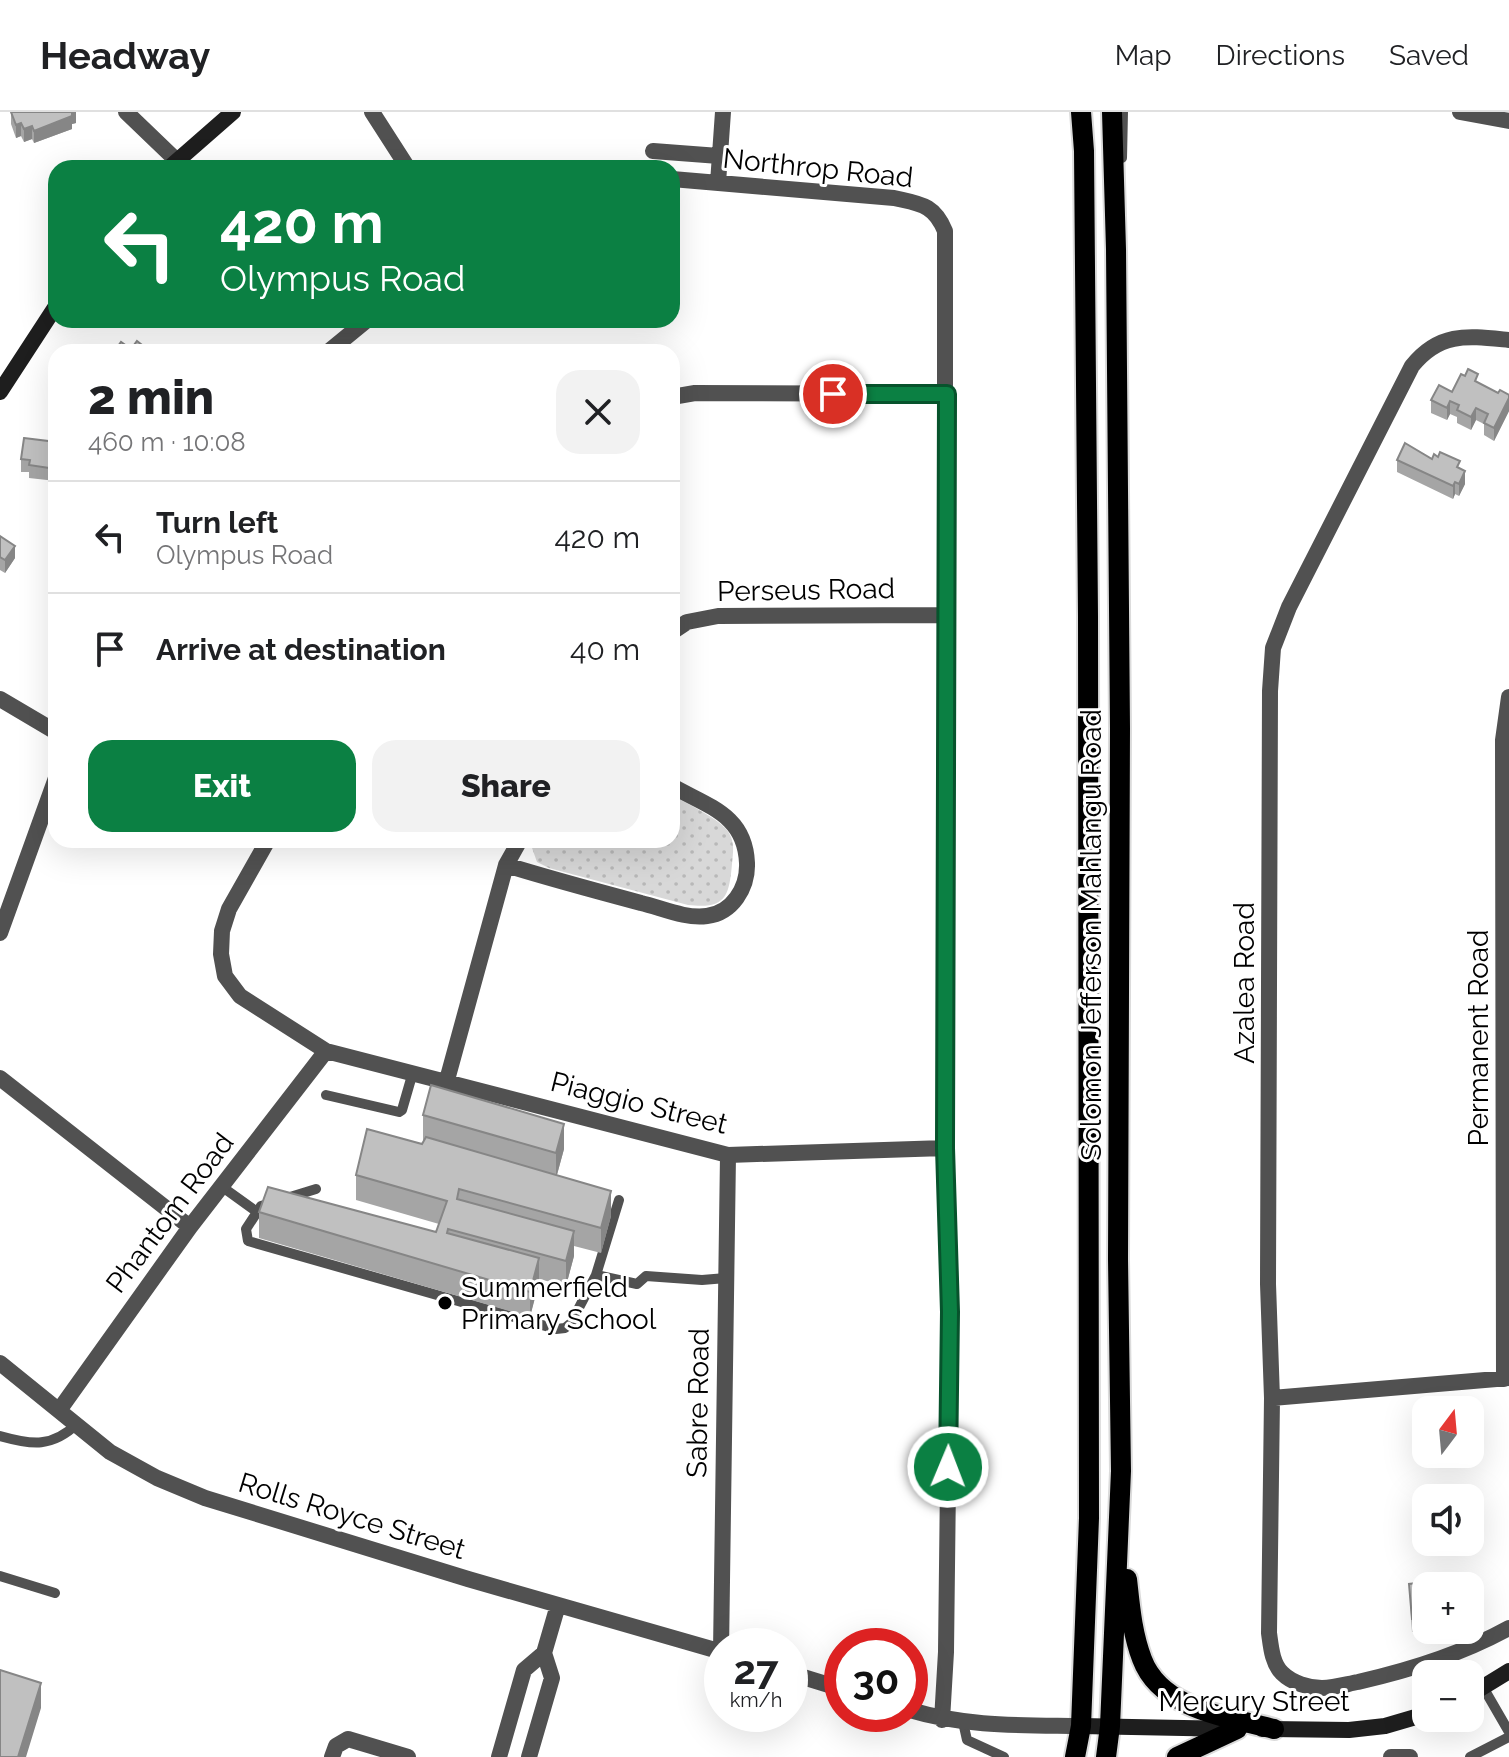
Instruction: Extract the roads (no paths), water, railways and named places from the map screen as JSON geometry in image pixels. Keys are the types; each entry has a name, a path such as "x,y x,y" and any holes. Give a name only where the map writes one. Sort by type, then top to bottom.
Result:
{"main road":[{"name":"Solomon Jefferson Mahlangu Road","path":"1075,1757 1081,1726 1089,1518 1088,601 1081,112"},
{"name":"Solomon Jefferson Mahlangu Road","path":"1106,1757 1121,1524 1118,1259 1120,728 1112,112"},
{"path":"1121,1524 1133,1632 1142,1661 1150,1674 1180,1700 1200,1709 1274,1729"},
{"path":"1177,1757 1237,1729"}],"street":[{"path":"126,112 168,160"},
{"path":"177,160 233,112"},
{"path":"372,112 403,160"},
{"path":"718,183 723,112"},
{"path":"1460,112 1509,121"},
{"path":"653,151 719,156"},
{"name":"Northrop Road","path":"680,180 914,202 939,215 945,231 947,394"},
{"path":"0,392 48,318"},
{"path":"338,344 357,328"},
{"name":"Azalea Road","path":"1280,1671 1273,1659 1269,1633 1272,1398 1268,1284 1270,691 1273,648 1289,607 1412,366 1427,349 1442,341 1464,337 1509,340"},
{"path":"680,396 695,393 947,394 945,1148 950,1312 946,1652 942,1720"},
{"name":"Perseus Road","path":"680,627 687,622 718,616 945,615"},
{"name":"Permanent Road","path":"1506,1378 1503,740 1509,697"},
{"path":"0,699 48,727"},
{"path":"506,865 582,889 685,915 711,916 727,908 739,896 747,874 742,834 725,817 680,791"},
{"path":"0,933 48,800"},
{"name":"Piaggio Street","path":"263,848 229,909 222,931 221,954 225,976 240,996 326,1051 728,1155 945,1148"},
{"path":"447,1080 506,865 516,848"},
{"name":"Phantom Road","path":"60,1409 190,1227 326,1051"},
{"path":"0,1078 190,1227"},
{"name":"Sabre Road","path":"722,1628 728,1155"},
{"name":"Rolls Royce Street","path":"0,1363 78,1423 110,1452 157,1478 205,1498 704,1647"},
{"path":"1272,1398 1506,1378"},
{"path":"499,1757 524,1670 542,1659 558,1605"},
{"name":"Mercury Street","path":"1280,1671 1296,1682 1311,1687 1331,1687 1446,1657 1509,1628"},
{"path":"529,1757 552,1678 542,1659"},
{"path":"1484,1687 1509,1671"},
{"path":"928,1716 963,1722 1081,1726"},
{"name":"Mercury Street","path":"1081,1726 1349,1730 1385,1726 1412,1718"},
{"path":"332,1757 336,1746 348,1739 408,1757"},
{"path":"1391,1757 1410,1757"}],"lane":[{"path":"1115,215 1123,146 1123,112"},
{"path":"326,1095 399,1112 413,1072"},
{"path":"221,1186 257,1212"},
{"path":"316,1189 267,1203 246,1229 248,1241 556,1329 565,1328 571,1323 596,1275 619,1200"},
{"path":"596,1275 637,1284 646,1276 702,1280 726,1278"},
{"path":"0,1436 17,1441 46,1442 64,1437 78,1423"},
{"path":"0,1576 55,1593"},
{"path":"1470,1757 1509,1734 1484,1700"},
{"path":"963,1722 967,1740 1004,1757"}],"place":[{"name":"Summerfield Primary School","path":"445,1303"}]}
